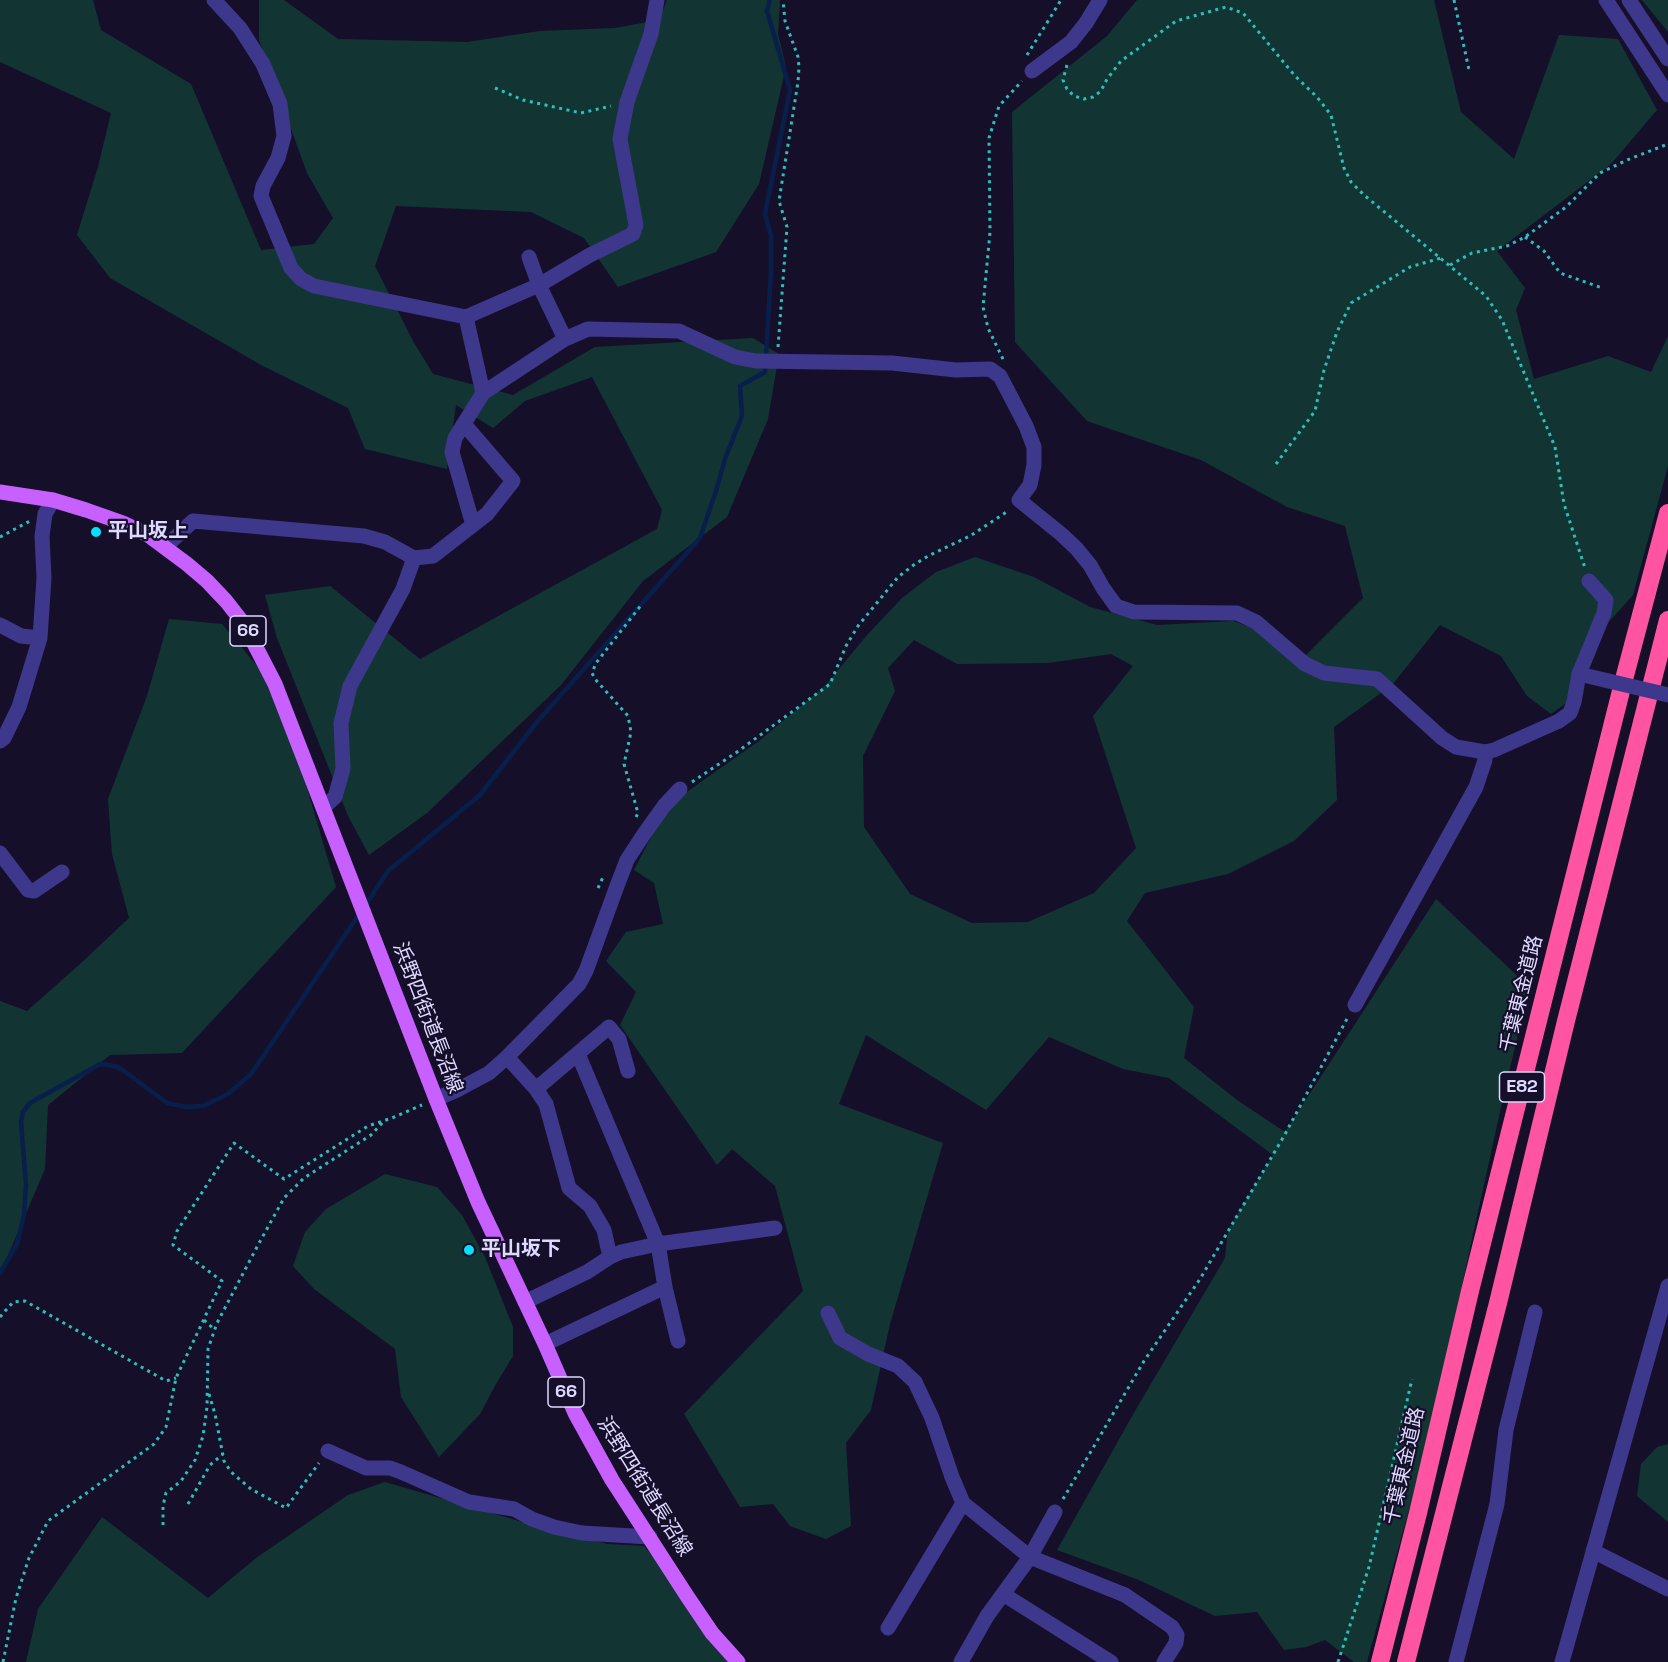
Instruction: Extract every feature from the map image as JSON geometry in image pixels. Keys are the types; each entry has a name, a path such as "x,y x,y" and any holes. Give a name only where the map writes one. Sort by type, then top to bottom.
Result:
{"highway":[{"name":"千葉東金道路","path":"1380,1662 1473,1280 1623,682 1668,513"},
{"name":"E82","path":"1406,1662 1668,620"}],"main road":[{"name":"浜野四街道長沼線","path":"0,492 49,507 123,523 148,535 207,581 243,624 275,684 435,1099 478,1202 575,1413 612,1480 712,1633 738,1662"}],"street":[{"path":"214,0 240,28 258,55 280,104 284,136 278,158 263,186 261,196 291,268 301,279 314,286 466,317 538,285 590,255 633,234 636,225 620,139 627,102 651,34 657,0"},
{"path":"1028,66 1071,42 1100,0"},
{"path":"1606,0 1668,95"},
{"path":"1629,0 1668,59"},
{"path":"529,256 538,285 565,339"},
{"path":"466,317 483,393"},
{"path":"473,525 452,452 455,438 483,393 565,339 588,329 680,331 735,357 777,362 892,363 956,370 990,369 1000,376 1026,426 1034,447 1034,465 1030,485 1019,500 1076,548 1090,565 1116,606 1134,612 1237,613 1256,622 1305,664 1323,673 1377,679 1442,738 1456,747 1485,752 1494,750 1558,721 1570,713 1579,674 1604,614 1606,600 1589,581"},
{"path":"165,547 193,521 364,536 385,542 414,558 433,556 487,514 513,481 464,424"},
{"path":"0,741 4,738 19,707 40,638 44,579 42,536 49,507"},
{"path":"323,808 335,796 343,769 341,723 350,686 403,589 414,558"},
{"path":"0,625 21,636 40,638"},
{"path":"1579,674 1668,695"},
{"path":"1355,1005 1476,787 1485,760 1485,752"},
{"path":"435,1099 489,1072 507,1057 579,984 586,971 627,860 664,806 680,789"},
{"path":"0,853 28,890 34,891 62,872"},
{"path":"536,1089 609,1028 619,1039 628,1071"},
{"path":"578,1054 658,1244 665,1287 678,1341"},
{"path":"507,1057 536,1089 546,1104 569,1188 590,1206 604,1230 610,1257"},
{"path":"525,1302 587,1272 621,1252 658,1244 775,1228"},
{"path":"1562,1662 1668,1286"},
{"path":"545,1344 665,1287"},
{"path":"1456,1662 1497,1504 1506,1430 1535,1312"},
{"path":"828,1313 840,1338 868,1354 898,1366 915,1382 932,1418 963,1503 1030,1557 1125,1595 1172,1627 1177,1635 1176,1643 1164,1662"},
{"path":"327,1451 366,1468 390,1468 470,1502 514,1509 554,1527 582,1533 650,1537"},
{"path":"888,1628 963,1503"},
{"path":"961,1662 987,1616 1030,1557 1055,1512"},
{"path":"1593,1551 1668,1589"},
{"path":"1003,1594 1111,1662"}],"path":[{"path":"777,362 787,227 779,201 799,67 783,11 783,0"},
{"path":"1000,376 1004,364 998,346 988,328 983,307 990,232 989,138 999,106 1028,66 1061,0"},
{"path":"1454,0 1469,70"},
{"path":"1071,42 1072,50 1064,80 1067,89 1074,96 1084,99 1093,97 1101,91 1121,61 1176,21 1226,7 1244,13 1295,76 1317,97 1331,115 1344,168 1351,182 1486,296 1502,320 1554,447 1564,504 1589,581"},
{"path":"495,88 523,100 581,113 627,102"},
{"path":"1450,265 1472,254 1507,246 1525,237 1566,207 1600,173 1668,144"},
{"path":"1525,237 1544,251 1560,273 1602,288"},
{"path":"1276,464 1315,411 1327,361 1337,332 1351,303 1410,267 1442,258"},
{"path":"680,789 701,777 830,684 846,646 858,626 898,578 930,555 970,536 1014,507 1019,500"},
{"path":"0,537 49,507"},
{"path":"635,821 638,813 624,764 631,732 628,716 592,673 596,663 642,604"},
{"path":"598,891 607,870"},
{"path":"1055,1512 1144,1361 1206,1269 1284,1136 1355,1005"},
{"path":"2,1661 16,1598 29,1558 48,1521 154,1444 166,1427 177,1378 222,1281 173,1245 177,1231 234,1143 284,1179 368,1126 435,1099"},
{"path":"164,1525 163,1506 166,1492 181,1481 195,1460 203,1436 207,1407 208,1349 222,1313 284,1198 304,1178 371,1136 384,1120"},
{"path":"0,1317 13,1302 25,1301 166,1382 177,1378"},
{"path":"204,1320 215,1330"},
{"path":"1338,1662 1369,1567 1412,1379"},
{"path":"207,1390 215,1414 224,1461 231,1472 251,1489 286,1508 327,1451"},
{"path":"188,1504 210,1465 223,1454"}],"green space":[{"path":"0,0 93,0 101,30 191,84 261,250 314,244 333,218 307,173 259,40 259,0 284,0 338,39 467,42 540,31 615,28 659,20 667,0 780,0 778,34 786,67 759,184 716,252 618,287 584,238 531,212 396,206 375,266 413,341 433,374 513,395 595,347 753,338 779,354 768,419 727,517 643,581 561,685 427,813 369,855 348,816 277,638 265,595 330,586 420,659 657,529 662,510 592,377 525,401 493,428 456,405 447,469 365,449 348,408 263,366 110,278 77,235 98,167 111,113 0,62"},
{"path":"1137,0 1434,0 1461,112 1514,159 1559,35 1618,39 1657,110 1611,164 1497,251 1525,288 1516,310 1534,379 1608,356 1651,372 1668,336 1668,466 1633,595 1607,624 1576,696 1551,714 1527,696 1501,656 1440,625 1392,685 1334,727 1337,800 1294,841 1228,874 1145,893 1127,921 1194,1007 1184,1058 1237,1100 1285,1132 1436,899 1529,987 1451,1335 1442,1390 1367,1662 1354,1662 1325,1640 1306,1647 1284,1650 1257,1612 1215,1616 1139,1580 1057,1550 1225,1258 1228,1230 1273,1155 1169,1078 1123,1069 1049,1037 986,1110 866,1035 839,1104 943,1143 890,1324 871,1410 846,1443 851,1526 826,1539 790,1526 773,1504 740,1507 684,1414 803,1291 775,1186 732,1149 717,1165 620,1025 636,992 606,961 626,932 663,924 654,883 634,870 667,806 759,741 825,686 868,634 902,598 936,572 975,557 1034,577 1090,607 1157,625 1233,621 1278,637 1304,657 1363,598 1345,526 1287,507 1201,460 1087,421 1015,342 1012,112 1107,36","holes":["914,640 957,664 1048,663 1111,654 1133,666 1093,716 1136,848 1094,893 1028,922 972,923 910,894 864,827 863,756 895,691 888,668"]},
{"path":"1642,0 1668,0 1668,32"},
{"path":"169,619 222,624 264,674 290,730 336,887 182,1053 110,1055 48,1105 45,1169 0,1274 0,1001 27,1011 129,918 112,854 108,799 147,696"},
{"path":"385,1174 437,1187 462,1215 485,1257 513,1327 513,1356 480,1414 439,1457 401,1397 395,1349 314,1289 293,1266 305,1232 326,1209"},
{"path":"1668,1444 1668,1522 1637,1496 1641,1464 1657,1447"},
{"path":"385,1482 543,1528 608,1544 644,1546 672,1578 731,1662 26,1662 38,1609 102,1517 208,1598 256,1558 348,1495"}],"waterway":[{"path":"365,906 388,871 480,795 537,722 700,538 725,459 742,416 740,386 765,372 771,271 771,236 765,214 790,90 767,11 770,0"},
{"path":"0,1273 17,1244 24,1215 26,1185 21,1122 23,1112 30,1103 100,1064 120,1068 167,1103 186,1107 203,1106 228,1094 251,1074 360,913"}],"place":[{"name":"平山坂上","path":"96,532"},
{"name":"平山坂下","path":"469,1250"}]}
